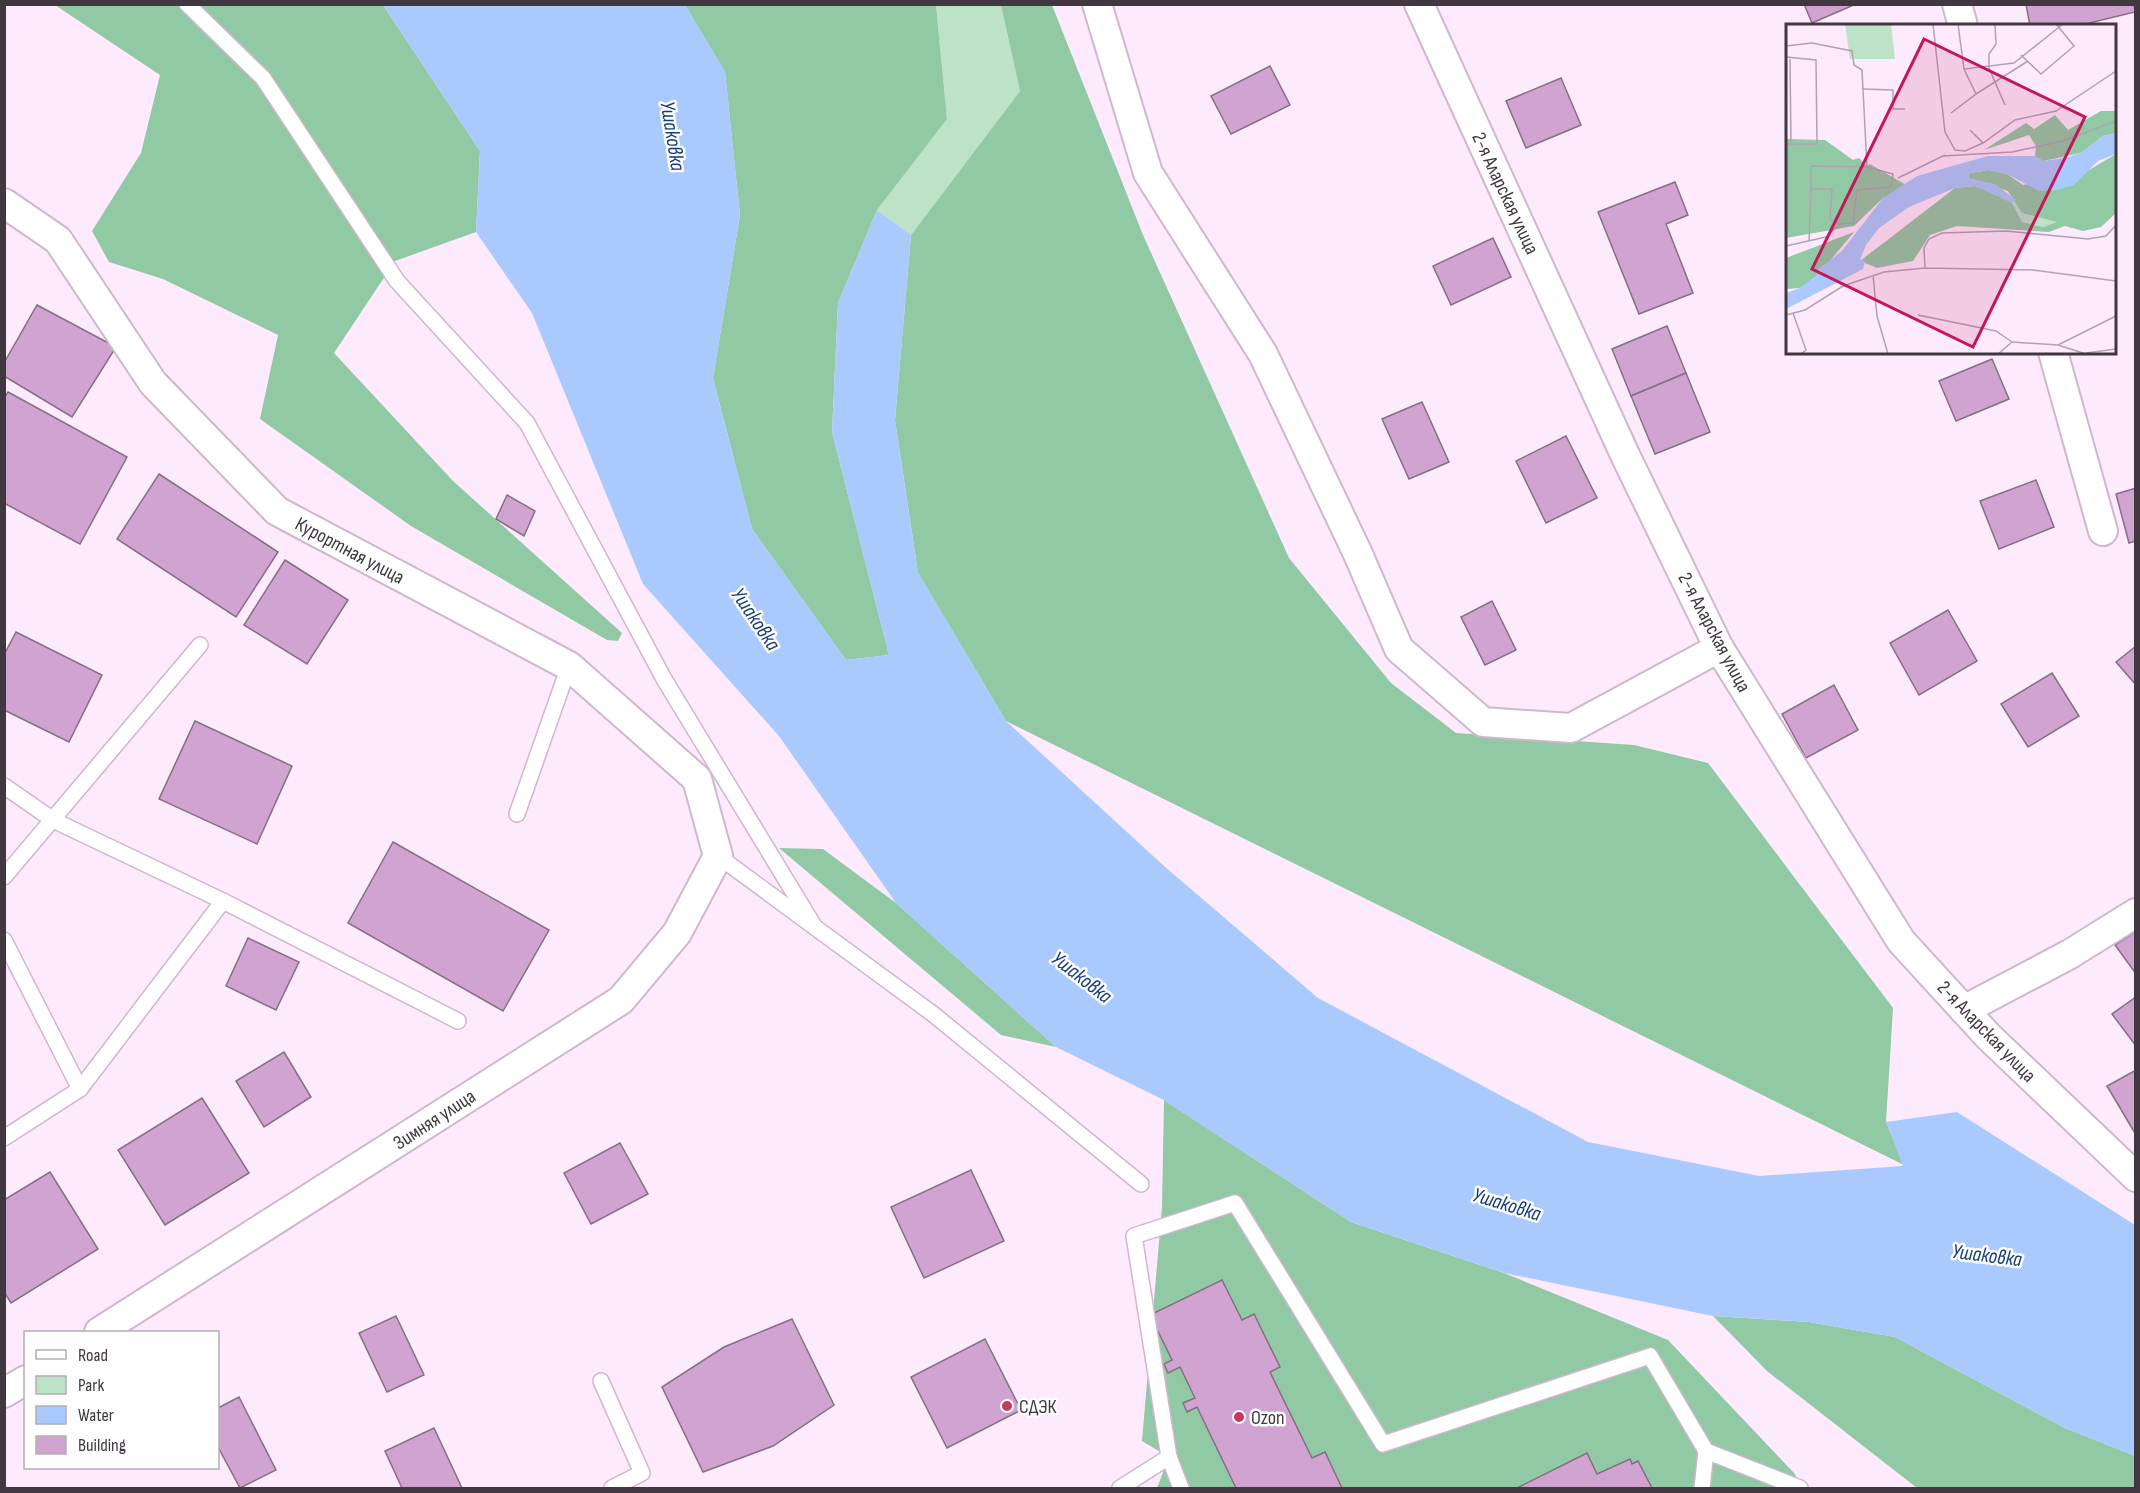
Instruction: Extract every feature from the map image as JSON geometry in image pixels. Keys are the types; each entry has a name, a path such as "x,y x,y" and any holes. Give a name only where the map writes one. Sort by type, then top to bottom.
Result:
{"street":[{"path":"1097,4 1148,173 1263,354 1358,554 1399,649 1484,722 1571,729 1719,648"},
{"name":"2-я Аларская улица","path":"1419,4 1626,457 1719,648 1901,941 1965,1010 2136,1177"},
{"path":"1957,4 1962,24"},
{"name":"Курортная улица","path":"4,203 58,240 153,383 277,511 568,666 697,779 718,856"},
{"path":"2054,354 2103,531"},
{"name":"Зимняя улица","path":"101,1331 621,1000 677,933 718,856"},
{"path":"1965,1010 2070,954 2136,913"},
{"path":"4,1393 24,1381"}],"lane":[{"path":"187,4 263,78 398,281 527,423 664,679 814,926"},
{"path":"4,877 200,645"},
{"path":"517,814 568,666"},
{"path":"4,786 52,820 223,901 458,1021"},
{"path":"718,856 933,1014 1141,1184"},
{"path":"4,1138 80,1089 223,901"},
{"path":"4,940 80,1089"},
{"path":"1181,1488 1169,1457 1134,1236 1235,1203 1383,1444 1650,1356 1706,1451 1702,1488"},
{"path":"601,1381 642,1473 612,1488"},
{"path":"1706,1451 1800,1488"},
{"path":"1120,1488 1169,1457"}],"green space":[{"path":"55,5 383,5 480,151 476,232 395,261 334,353 453,481 622,633 618,641 607,640 411,526 260,419 278,335 163,279 109,262 92,231 141,153 160,75"},
{"path":"685,5 936,5 947,119 877,210 838,303 832,432 889,655 846,660 752,529 713,378 740,215 725,72"},
{"path":"936,5 1001,5 1020,91 911,235 877,210 947,119"},
{"path":"1001,5 1052,5 1143,235 1289,558 1391,683 1456,733 1634,745 1708,763 1893,1008 1886,1122 1904,1165 1006,721 918,573 895,420 911,235 1020,91"},
{"path":"779,848 823,849 896,903 1056,1047 1001,1035"},
{"path":"1164,1100 1351,1222 1504,1273 1668,1340 1794,1473 1803,1488 1157,1488 1169,1457 1142,1441 1162,1207"},
{"path":"1713,1316 1809,1322 1895,1337 2065,1428 2135,1456 2135,1488 1917,1488 1767,1371"}],"water":[{"name":"Ушаковка","path":"383,5 685,5 725,71 740,215 713,378 752,529 846,660 889,655 832,432 838,303 877,210 911,235 895,420 918,573 1006,721 1164,866 1318,998 1588,1142 1759,1176 1903,1166 1886,1122 1957,1112 2135,1225 2135,1456 2065,1428 1895,1337 1809,1322 1713,1316 1504,1273 1351,1222 1164,1100 1056,1047 896,903 779,736 643,584 532,313 476,232 480,151"}],"building":[{"path":"1804,4 1856,4 1812,23"},
{"path":"2026,4 2134,4 2135,12 2085,24 2030,24"},
{"path":"1270,66 1290,105 1231,134 1211,96"},
{"path":"1561,78 1581,125 1526,148 1506,101"},
{"path":"1675,182 1688,215 1666,224 1693,293 1639,314 1598,212"},
{"path":"1493,238 1511,277 1451,305 1433,266"},
{"path":"37,305 116,347 72,417 4,376 4,363"},
{"path":"1667,326 1686,373 1631,396 1612,349"},
{"path":"1992,359 2009,399 1956,421 1939,381"},
{"path":"1686,373 1710,432 1655,454 1631,396"},
{"path":"8,392 127,457 80,544 4,503 4,398"},
{"path":"1422,402 1449,462 1409,479 1382,419"},
{"path":"1566,436 1597,498 1546,523 1516,461"},
{"path":"159,474 278,552 236,617 117,539"},
{"path":"2036,480 2054,527 1999,549 1980,501"},
{"path":"2136,488 2136,541 2129,543 2116,494"},
{"path":"507,495 535,511 524,536 496,519"},
{"path":"285,560 348,600 307,664 244,625"},
{"path":"1492,601 1516,650 1485,665 1461,617"},
{"path":"1948,610 1977,661 1919,695 1890,643"},
{"path":"16,632 102,675 69,742 4,710 4,655"},
{"path":"2136,646 2136,685 2116,662"},
{"path":"2052,673 2079,716 2028,747 2001,704"},
{"path":"1834,685 1858,730 1806,758 1782,714"},
{"path":"195,721 292,766 257,844 159,799"},
{"path":"393,842 549,930 503,1011 348,923"},
{"path":"2136,931 2136,974 2115,945"},
{"path":"248,938 299,962 276,1010 226,986"},
{"path":"2136,997 2136,1046 2112,1014"},
{"path":"284,1052 311,1097 264,1127 236,1081"},
{"path":"2136,1070 2136,1135 2107,1086"},
{"path":"202,1098 249,1173 165,1225 118,1150"},
{"path":"620,1143 648,1194 591,1224 564,1173"},
{"path":"971,1170 1004,1241 924,1278 891,1207"},
{"path":"50,1172 98,1249 11,1303 4,1292 4,1200"},
{"path":"1222,1280 1242,1320 1254,1314 1280,1367 1270,1372 1312,1458 1325,1452 1342,1488 1236,1488 1197,1407 1187,1412 1183,1403 1195,1398 1180,1367 1168,1373 1164,1364 1172,1360 1150,1315"},
{"path":"396,1316 424,1375 387,1392 359,1333"},
{"path":"792,1319 834,1405 773,1446 703,1472 662,1387 724,1347"},
{"path":"985,1339 1021,1410 947,1448 911,1377"},
{"path":"239,1397 276,1470 240,1488 219,1449 219,1407"},
{"path":"434,1428 462,1488 402,1488 385,1451"},
{"path":"1587,1453 1597,1474 1630,1459 1632,1464 1638,1461 1652,1488 1517,1488"}],"place":[{"name":"СДЭК","path":"1007,1406"},
{"name":"Ozon","path":"1239,1417"}]}
